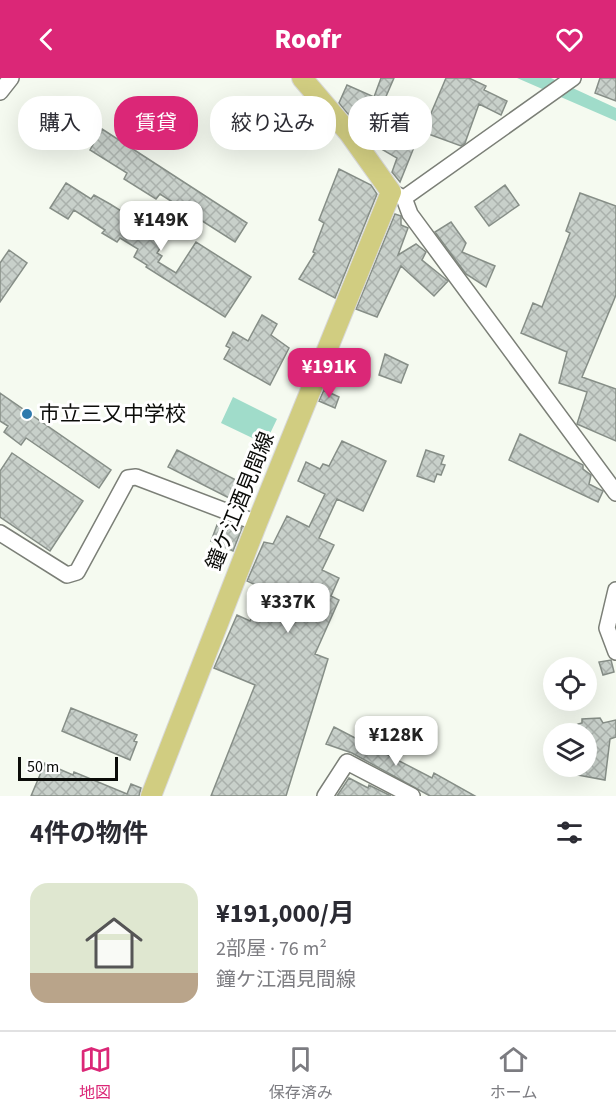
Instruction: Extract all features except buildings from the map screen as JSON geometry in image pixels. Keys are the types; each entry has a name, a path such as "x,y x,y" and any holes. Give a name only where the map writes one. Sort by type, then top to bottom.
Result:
{"main road":[{"path":"303,78 398,195"},
{"name":"鐘ケ江酒見間線","path":"151,796 256,523 398,195"}],"street":[{"path":"0,92 11,78"},
{"path":"573,78 398,195 616,493"},
{"path":"0,533 67,575 77,572 128,478 136,477 256,523"},
{"path":"616,590 607,628 616,652"},
{"path":"325,796 347,762 412,796"}],"shaded area":[{"path":"517,78 551,78 616,108 616,121"},
{"path":"233,397 277,419 265,444 221,423"}],"place":[{"name":"市立三又中学校","path":"27,414"}]}
